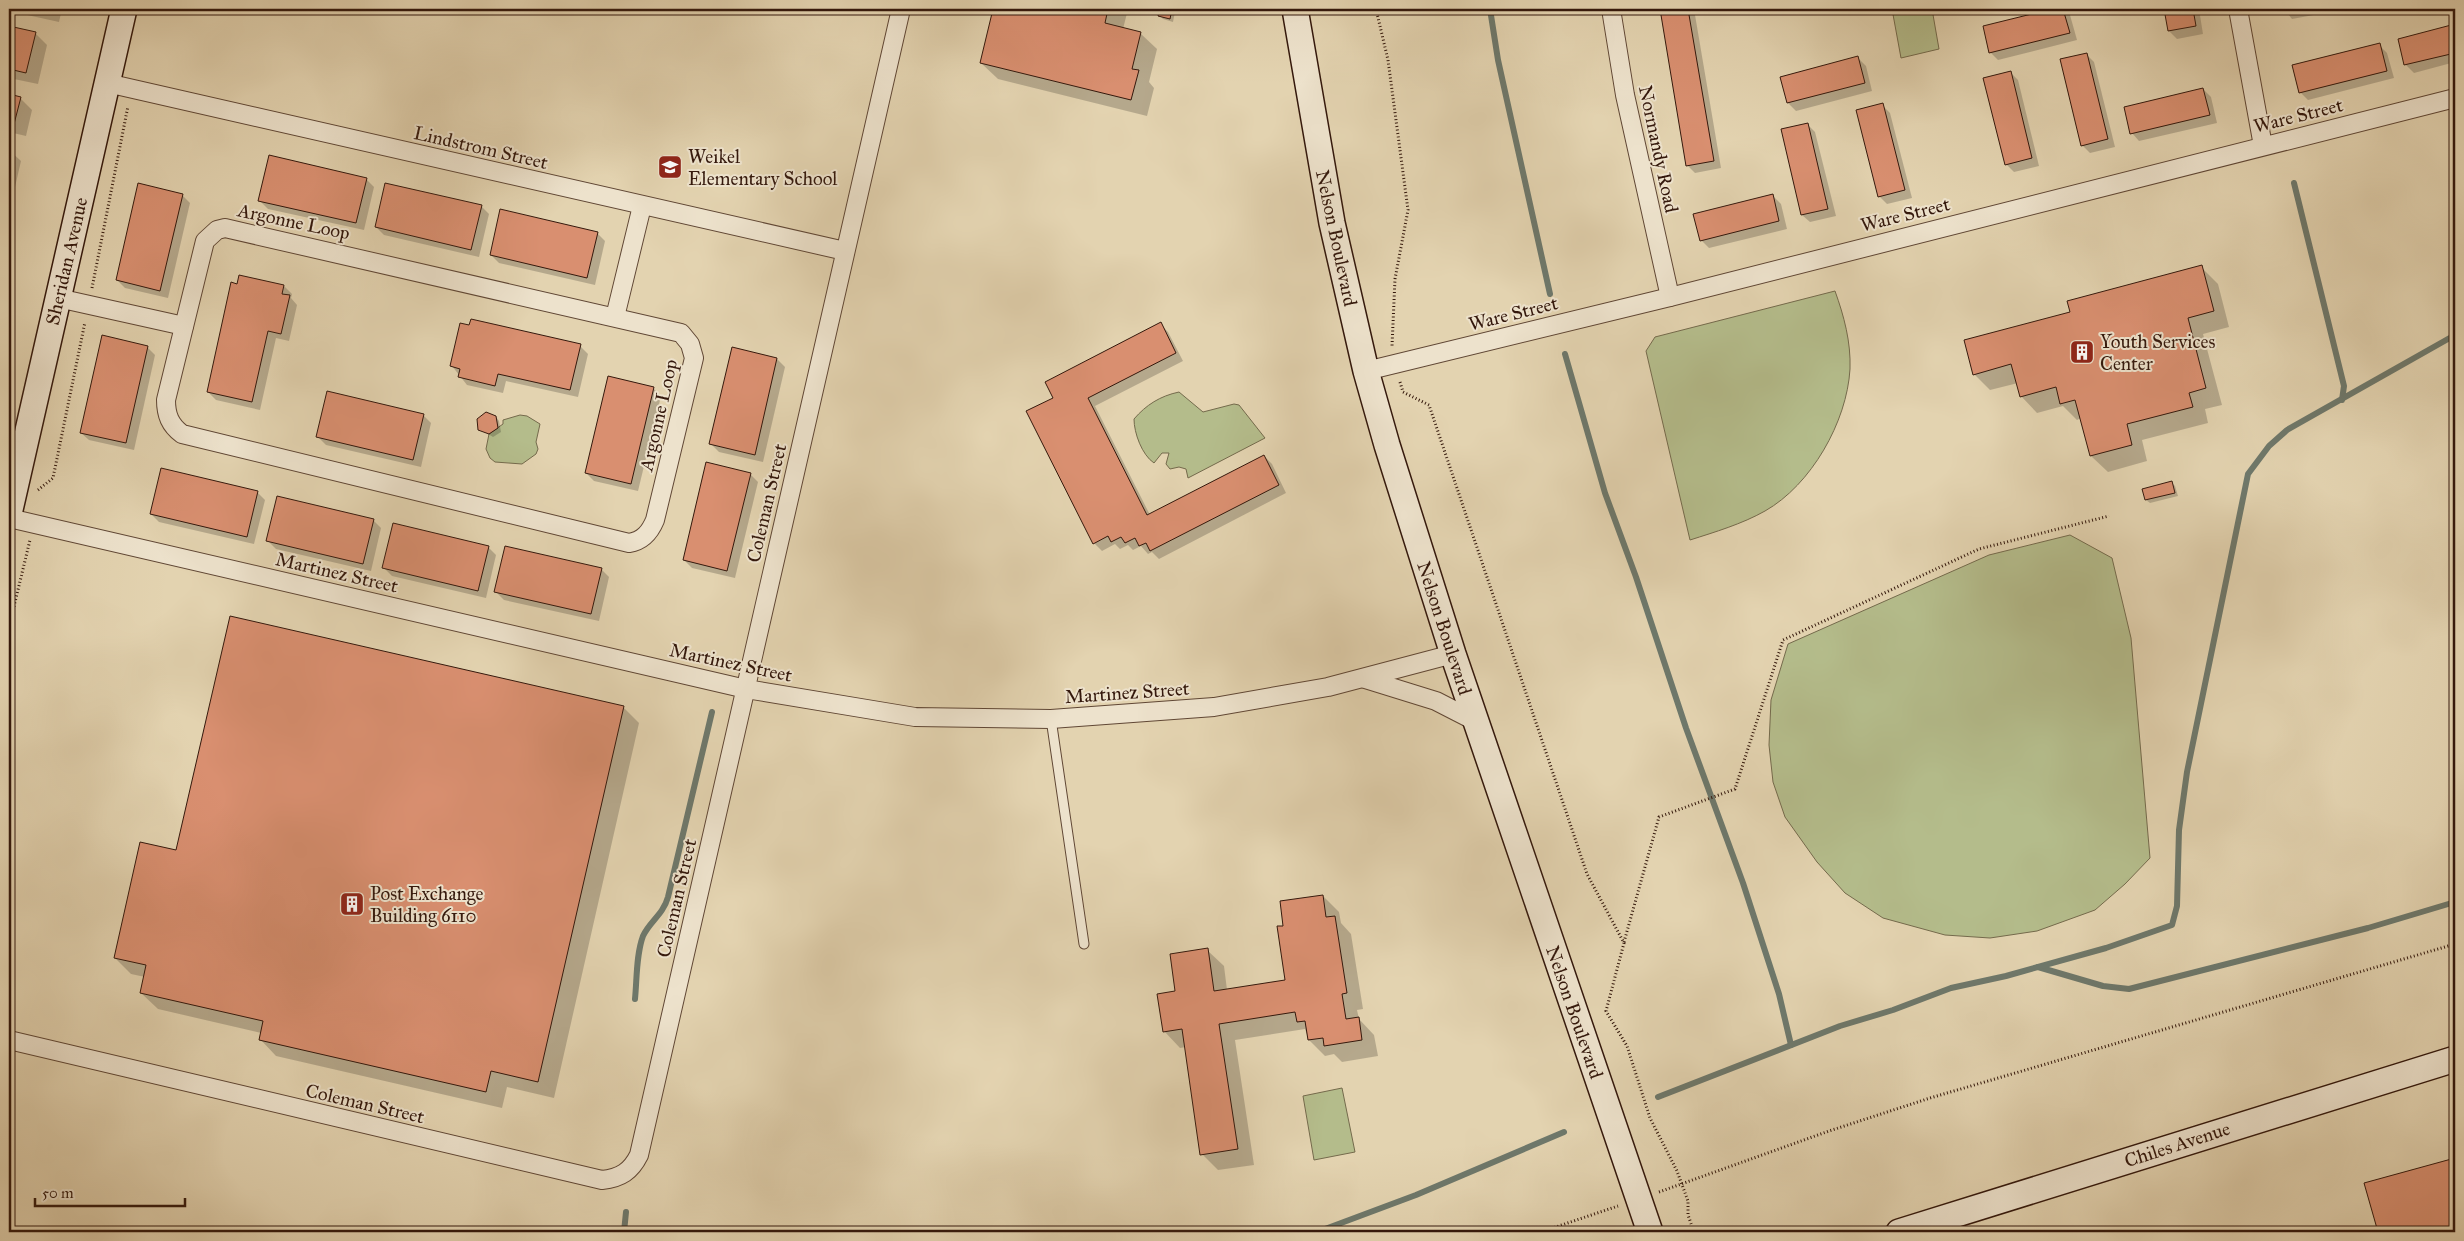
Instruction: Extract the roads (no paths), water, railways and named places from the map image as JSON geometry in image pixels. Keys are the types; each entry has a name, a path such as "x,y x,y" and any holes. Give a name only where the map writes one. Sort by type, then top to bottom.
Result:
{"street":[{"name":"Sheridan Avenue","path":"9,516 124,9"},
{"name":"Coleman Street","path":"9,1040 602,1180 623,1175 630,1169 639,1155 901,9"},
{"name":"Nelson Boulevard","path":"1295,9 1332,223 1366,371 1408,515 1650,1232"},
{"name":"Normandy Road","path":"1611,9 1626,95 1670,297"},
{"path":"2238,9 2263,146"},
{"name":"Lindstrom Street","path":"107,83 845,251"},
{"name":"Ware Street","path":"1366,371 1670,297 2455,98"},
{"path":"615,316 642,206"},
{"name":"Argonne Loop","path":"225,228 615,316 681,333 690,344 694,358 656,520 646,535 636,542 629,543 188,438 175,429 166,411 166,400 205,241 217,230 225,228"},
{"path":"58,298 184,326"},
{"name":"Martinez Street","path":"9,516 746,688 915,717 1051,719 1214,707 1362,678 1454,654"},
{"path":"1362,678 1436,701 1477,722"},
{"name":"Chiles Avenue","path":"1899,1232 1944,1226 2455,1059"}],"lane":[{"path":"1051,719 1084,944"}],"waterway":[{"path":"1490,9 1498,60 1550,294"},
{"path":"2294,183 2344,386 2342,400"},
{"path":"1658,1097 1840,1026 1893,1010 1951,988 2006,976 2106,948 2172,925 2177,906 2179,830 2187,772 2248,474 2269,446 2287,430 2455,335"},
{"path":"1565,354 1605,493 1636,577 1686,728 1743,883 1779,994 1791,1045"},
{"path":"635,999 641,943 643,936 663,909 668,897 712,712"},
{"path":"2038,967 2103,986 2129,989 2368,928 2455,902"},
{"path":"1317,1232 1416,1195 1564,1132"},
{"path":"624,1232 626,1212"}],"place":[{"name":"Weikel Elementary School","path":"670,167"},
{"name":"Youth Services Center","path":"2082,352"},
{"name":"Post Exchange Building 6110","path":"352,904"}]}
